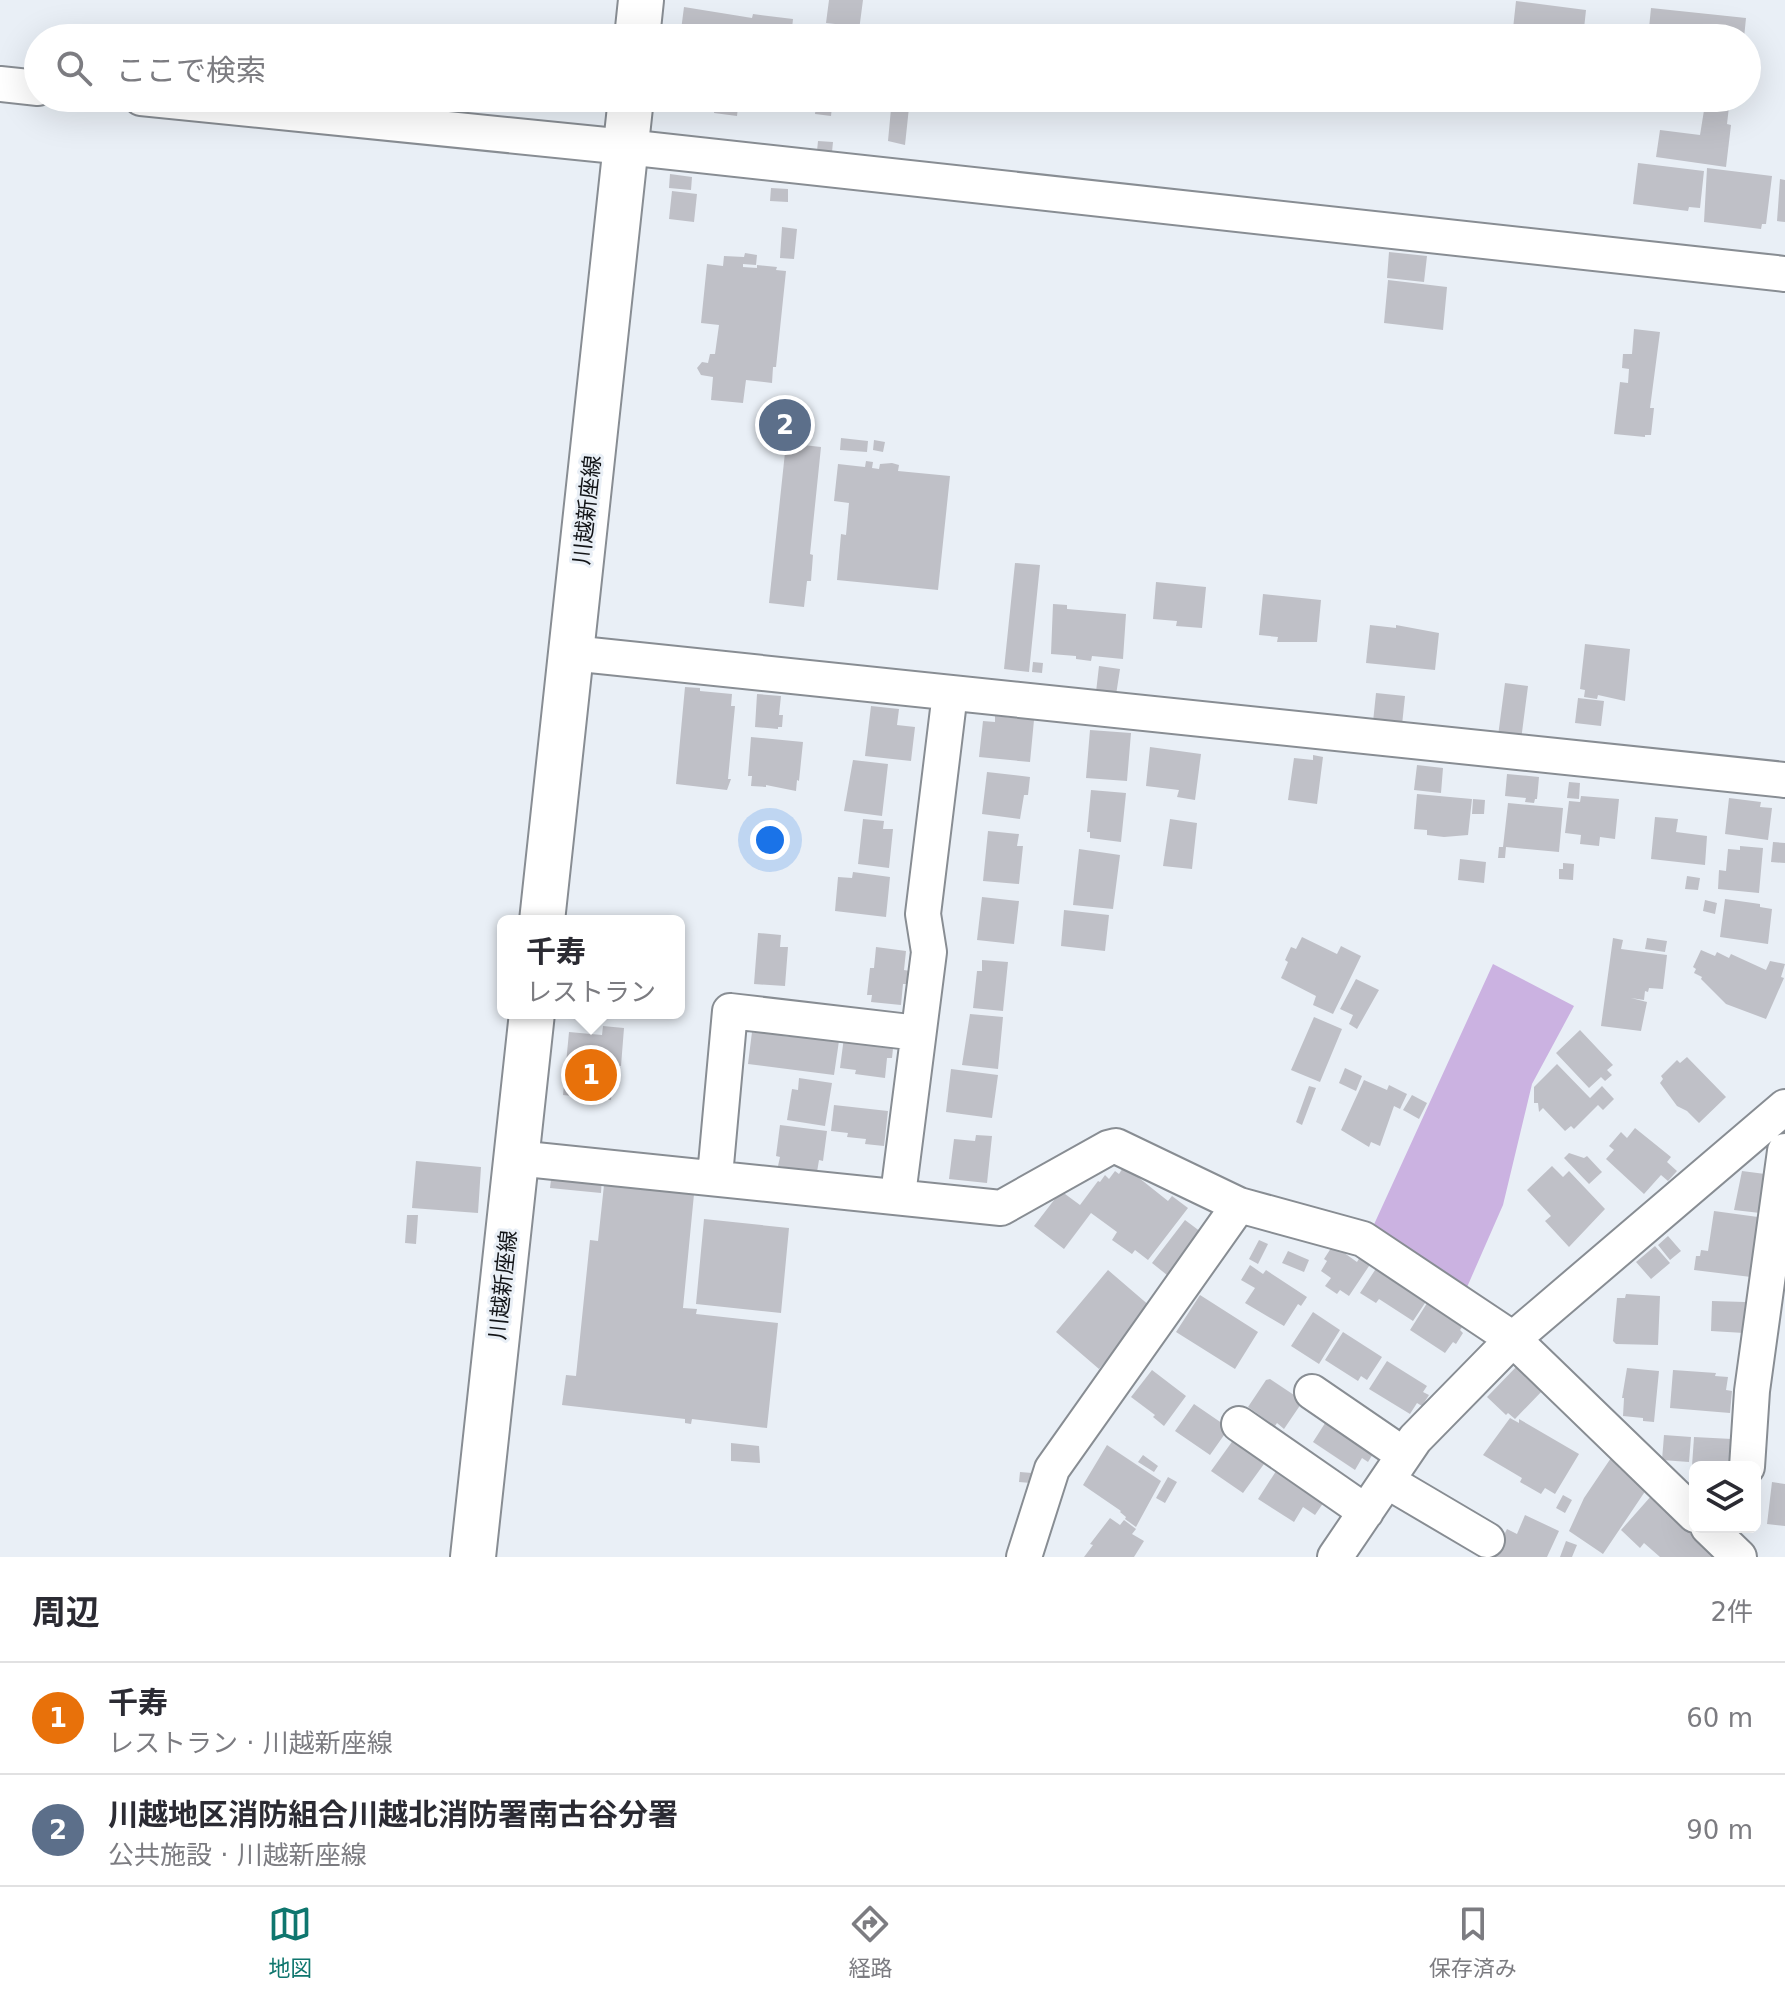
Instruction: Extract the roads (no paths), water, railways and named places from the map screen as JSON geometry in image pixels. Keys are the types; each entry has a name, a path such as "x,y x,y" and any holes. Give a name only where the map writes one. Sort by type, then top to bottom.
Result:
{"main road":[{"path":"638,24 641,0"},
{"name":"川越新座線","path":"543,915 630,112"},
{"name":"川越新座線","path":"473,1557 531,1019"}],"street":[{"path":"0,84 24,87"},
{"path":"280,112 1785,274"},
{"path":"571,653 1785,780"},
{"path":"898,1195 929,952 923,914 950,693"},
{"path":"715,1176 730,1011 918,1033"},
{"path":"1335,1557 1415,1439 1513,1339 1785,1107"},
{"path":"516,1158 715,1176 1001,1208 1116,1146 1239,1205 1363,1239 1513,1339 1689,1509"},
{"path":"1747,1461 1752,1391 1785,1151"},
{"path":"1024,1557 1052,1469 1239,1205"},
{"path":"1312,1392 1396,1468 1487,1540"},
{"path":"1239,1424 1366,1512"},
{"path":"1714,1533 1740,1557"},
{"path":"1740,1557 1742,1533"}],"place":[{"name":"川越地区消防組合川越北消防署南古谷分署","path":"785,425"},
{"name":"千寿","path":"591,1075"}]}
